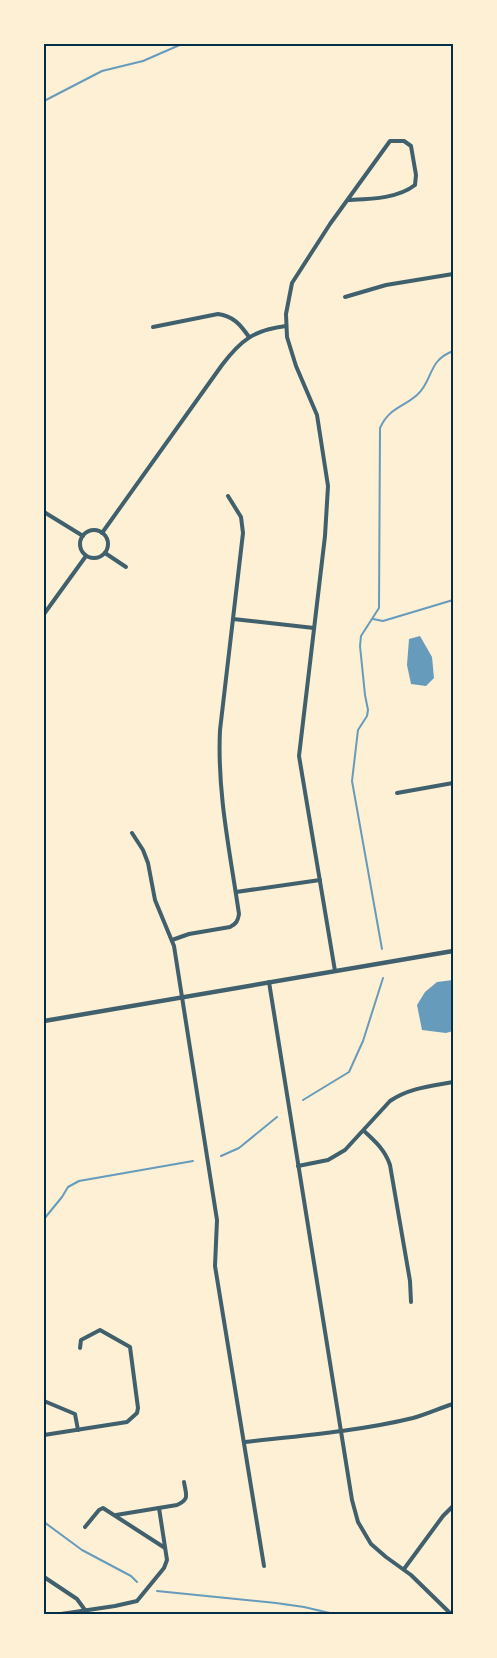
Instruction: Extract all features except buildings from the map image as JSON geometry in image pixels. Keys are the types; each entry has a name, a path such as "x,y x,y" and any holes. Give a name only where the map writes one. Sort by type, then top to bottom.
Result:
{"street":[{"path":"335,971 299,756 325,536 328,486 317,415 296,366 287,337 286,314 292,283 348,200 390,141 404,141 411,146 416,175 415,185 407,191 371,199 348,200"},
{"path":"345,297 386,284 453,274"},
{"path":"153,327 218,314 227,315 236,320 249,337"},
{"path":"102,533 239,344 249,337 271,328 286,326"},
{"path":"172,940 189,934 230,927 236,924 239,914 222,806 219,758 220,730 243,524 238,510 228,496"},
{"path":"44,512 83,536"},
{"path":"92,532 102,533 107,541 105,553 94,558 86,556 80,544 83,536 92,532"},
{"path":"105,553 126,567"},
{"path":"44,614 86,556"},
{"path":"233,619 314,628"},
{"path":"397,793 453,782"},
{"path":"132,833 143,850 148,863 155,900 172,940 218,1220 215,1266 264,1566"},
{"path":"236,892 320,880"},
{"path":"44,1021 453,951"},
{"path":"269,982 352,1500 358,1522 371,1544 404,1569 452,1614"},
{"path":"298,1166 321,1162 334,1157 350,1145 390,1101 398,1096 417,1088 453,1082"},
{"path":"364,1130 381,1147 390,1165 408,1271 411,1302"},
{"path":"44,1435 127,1422 138,1413 130,1347 100,1330 81,1340 80,1348"},
{"path":"44,1401 74,1414 78,1430"},
{"path":"245,1442 341,1430 414,1418 453,1404"},
{"path":"116,1515 177,1505 185,1501 186,1498 184,1482"},
{"path":"404,1569 442,1516 453,1506"},
{"path":"86,1527 98,1510 103,1508 165,1548"},
{"path":"61,1614 137,1601 164,1568 167,1560 159,1508"},
{"path":"44,1577 77,1599 85,1610"}],"water":[{"path":"420,636 432,657 434,678 426,686 411,684 407,665 409,639"},
{"path":"453,980 453,1031 446,1033 422,1030 417,1005 425,992 437,982"}],"waterway":[{"path":"44,101 102,71 143,61 182,44"},
{"path":"382,949 352,781 358,730 367,716 368,710 360,646 361,636 379,608 380,428 387,416 421,391 440,358 453,351"},
{"path":"373,619 383,621 453,600"},
{"path":"303,1100 349,1072 363,1041 383,978"},
{"path":"221,1156 239,1148 277,1117"},
{"path":"44,1219 68,1187 79,1181 193,1161"},
{"path":"44,1522 82,1550 131,1576 137,1582"},
{"path":"157,1591 276,1603 334,1614"}]}
